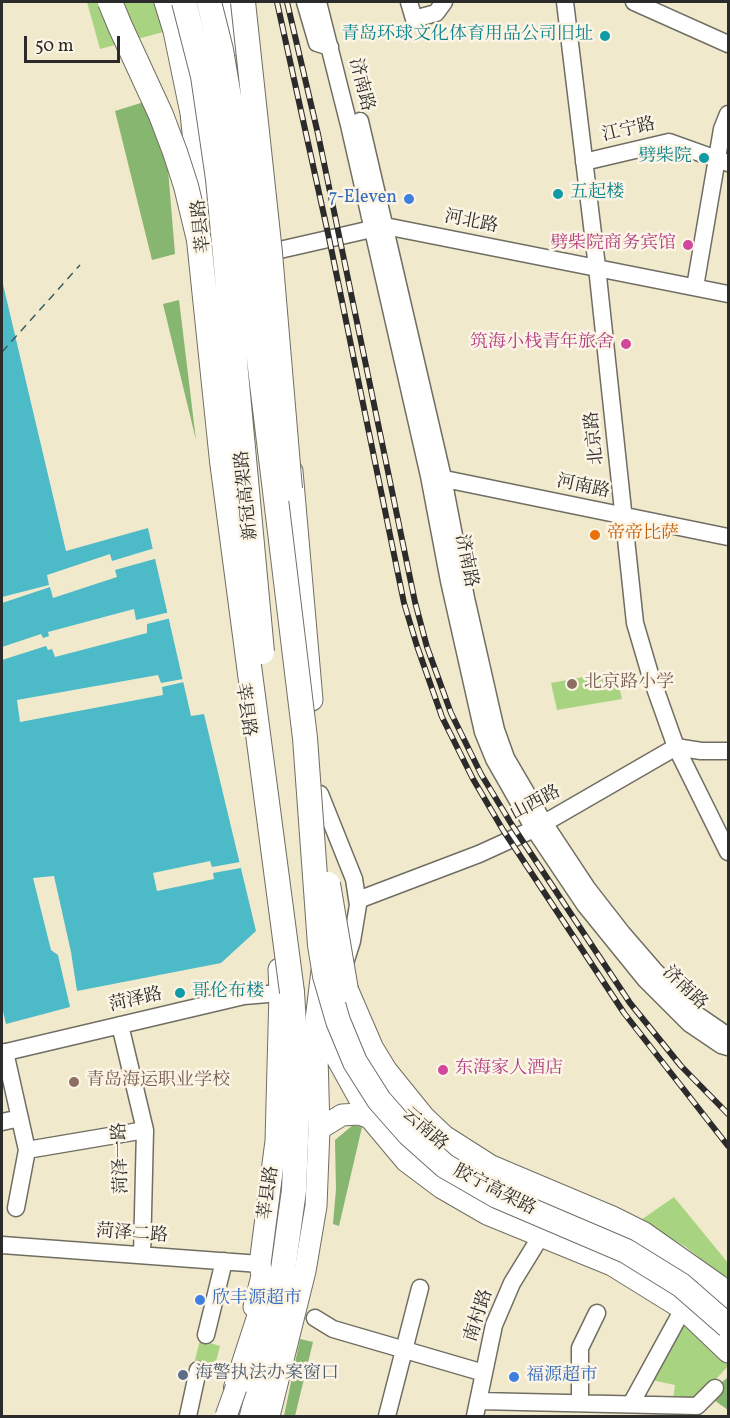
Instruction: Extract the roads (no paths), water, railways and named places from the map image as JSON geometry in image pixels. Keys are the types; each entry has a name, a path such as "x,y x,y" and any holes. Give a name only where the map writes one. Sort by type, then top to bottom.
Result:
{"highway":[{"path":"110,2 151,91 171,142 186,186 199,240 222,461 298,1091 294,1190 277,1313 252,1416"},
{"name":"新冠高架路","path":"184,2 203,76 218,179 253,542 286,992"},
{"name":"新冠高架路","path":"209,2 221,50 234,122 258,351 305,738"},
{"path":"243,2 270,253 300,595 305,738 346,990 371,1048 385,1071 423,1118 443,1137 490,1167 611,1218 643,1234 729,1296"},
{"name":"胶宁高架路","path":"305,738 316,914 325,976 330,999 346,1042 367,1083 379,1100 409,1134 445,1166 463,1178 519,1207 626,1251 681,1285 729,1326"},
{"path":"236,1388 266,1297 284,1232 297,1143"}],"main road":[{"name":"莘县路","path":"165,2 174,31 191,113 207,267 226,551 241,692 286,992 276,1141 260,1264 262,1276 226,1416"},
{"path":"229,2 250,93 272,251 320,794 327,912 316,1020 319,1129 316,1206 305,1271 269,1416"},
{"name":"云南路","path":"277,931 316,1020 370,1118 406,1161 442,1188 487,1214 612,1265 683,1309 729,1352"},
{"name":"云南路","path":"325,943 355,1036 376,1079 409,1120 442,1148 479,1173 509,1189 640,1247 687,1280 729,1315"},
{"path":"319,1129 342,1114 358,1114 370,1118"},
{"path":"226,1416 236,1388"}],"street":[{"path":"305,2 317,43 330,47"},
{"name":"济南路","path":"318,2 378,228 496,730 506,758 539,826 585,905 645,979 690,1024 721,1045 729,1047"},
{"name":"济南路","path":"329,2 345,61 378,228"},
{"path":"409,2 414,19 436,13 444,2"},
{"name":"北京路","path":"565,2 597,267 635,623 676,747 729,852"},
{"path":"634,2 729,44"},
{"path":"695,287 723,161 722,129 729,114"},
{"name":"江宁路","path":"584,162 669,142 723,161"},
{"name":"河北路","path":"207,267 378,228 597,267 729,294"},
{"name":"河南路","path":"436,477 729,537"},
{"path":"676,747 701,751 729,751"},
{"name":"山西路","path":"358,900 479,854 539,826 676,747"},
{"path":"320,794 354,879 358,900 352,941 343,968 341,997"},
{"name":"济南路","path":"539,826 654,970 696,1014 729,1036"},
{"name":"菏泽路","path":"3,1052 244,996 286,992"},
{"name":"菏泽一路","path":"120,1025 145,1130 142,1255"},
{"path":"3,1052 27,1150 16,1208"},
{"path":"2,1122 20,1118"},
{"path":"27,1150 145,1130"},
{"name":"南村路","path":"477,1409 498,1315 512,1282 557,1209"},
{"name":"菏泽二路","path":"2,1245 260,1264"},
{"path":"206,1335 224,1261"},
{"path":"387,1416 420,1288"},
{"path":"631,1404 683,1309"},
{"path":"580,1403 580,1348 597,1313"},
{"path":"315,1318 333,1329 484,1373"},
{"path":"188,1416 198,1370"},
{"path":"477,1409 580,1403 631,1404 680,1411 697,1406 715,1388"}],"water":[{"path":"2,280 66,551 148,528 191,716 204,714 256,931 221,963 77,991 54,876 33,878 51,950 58,955 70,1007 6,1024 2,1007"}],"railway":[{"path":"277,2 329,238 404,603 442,717 473,779 503,830 624,1013 728,1146"},
{"path":"287,2 318,134 415,602 427,647 451,713 481,774 512,825 630,1003 681,1066 728,1114"}],"place":[{"name":"青岛环球文化体育用品公司旧址","path":"605,36"},
{"name":"劈柴院","path":"704,158"},
{"name":"五起楼","path":"558,194"},
{"name":"7-Eleven","path":"409,199"},
{"name":"劈柴院商务宾馆","path":"688,245"},
{"name":"筑海小栈青年旅舍","path":"626,344"},
{"name":"帝帝比萨","path":"595,535"},
{"name":"北京路小学","path":"572,684"},
{"name":"哥伦布楼","path":"180,993"},
{"name":"东海家人酒店","path":"443,1070"},
{"name":"青岛海运职业学校","path":"74,1082"},
{"name":"欣丰源超市","path":"200,1300"},
{"name":"海警执法办案窗口","path":"183,1375"},
{"name":"福源超市","path":"514,1377"}]}
